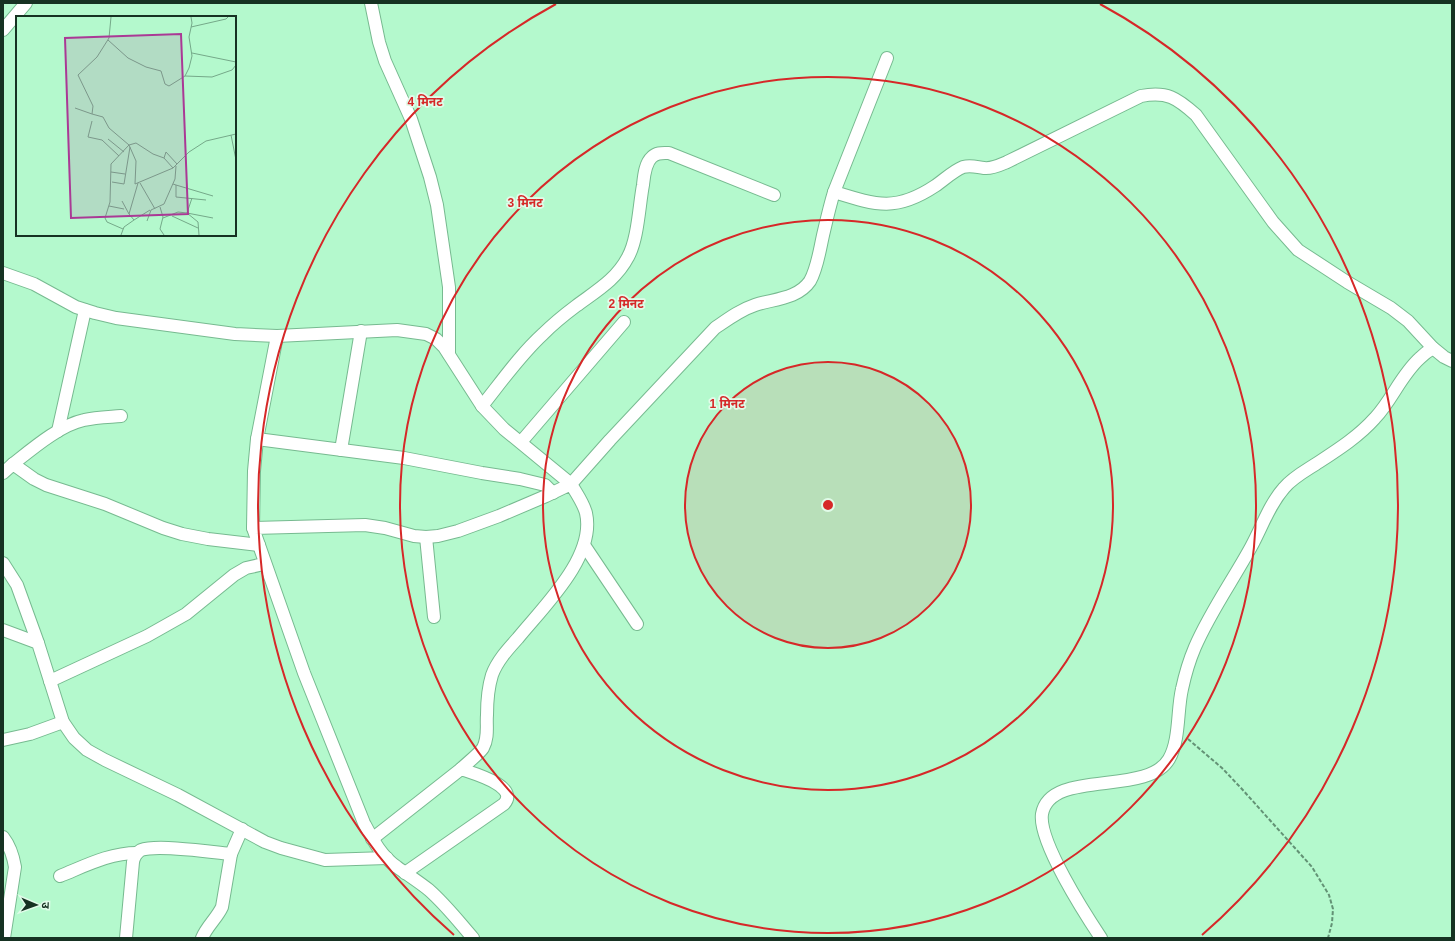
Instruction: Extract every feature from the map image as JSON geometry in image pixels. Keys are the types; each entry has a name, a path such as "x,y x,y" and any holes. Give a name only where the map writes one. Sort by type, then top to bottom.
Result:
{"street":[{"path":"3,30 26,3"},
{"path":"371,3 376,30 385,61 411,119 430,177 437,205 449,287 449,354"},
{"path":"253,528 365,525 385,528 414,536 426,537 458,531 499,516 553,493 570,484 716,328 741,311 755,305 787,297 805,287 815,268 834,192 887,58"},
{"path":"834,192 869,203 886,205 899,203 912,199 934,187 961,168 968,166 985,168 994,167 1141,96 1154,93 1168,95 1186,106 1196,115 1272,222 1294,246 1315,262 1391,308 1408,321 1432,348 1452,361"},
{"path":"482,406 522,355 542,335 557,321 609,282 623,266 629,255 634,239 645,173 652,157 659,153 669,154 774,195"},
{"path":"3,273 34,284 76,307 116,318 235,334 277,336 398,330 426,334 436,339 449,354 482,406 504,429 570,484 581,501 586,514 584,545 569,577 503,656 492,675 488,693 488,733 483,748 461,769 372,839"},
{"path":"58,431 85,310"},
{"path":"521,442 624,322"},
{"path":"341,450 361,331"},
{"path":"277,336 257,439 254,471 253,528 264,564 304,673 364,824 372,839 378,849 387,858 431,892 451,912 473,938"},
{"path":"1101,938 1072,891 1049,846 1042,828 1042,815 1045,804 1051,797 1060,792 1078,787 1149,776 1165,766 1171,756 1186,671 1195,647 1284,487 1296,477 1341,448 1377,417 1419,358 1432,348"},
{"path":"3,473 35,447 66,427 83,420 121,416"},
{"path":"257,439 404,458 535,482 545,485 553,493"},
{"path":"13,464 46,486 105,504 163,528 182,534 208,539 259,545"},
{"path":"426,537 434,617"},
{"path":"584,545 637,624"},
{"path":"3,563 17,585 38,643 63,722 74,738 87,750 178,794 265,842 280,848 325,860 387,858"},
{"path":"50,682 148,636 197,606 234,575 246,568 264,564"},
{"path":"3,630 38,643"},
{"path":"3,740 30,734 63,722"},
{"path":"405,873 507,801 507,793 499,784 461,769"},
{"path":"202,938 209,925 219,915 222,907 231,854 242,829"},
{"path":"3,837 14,856 15,867 4,938"},
{"path":"126,938 133,862 134,856 137,853 142,850 156,848 231,854"},
{"path":"60,876 105,858 120,854 137,853"}],"path":[{"path":"1176,729 1222,768 1312,867 1329,895 1333,909 1332,922 1328,938"}]}
